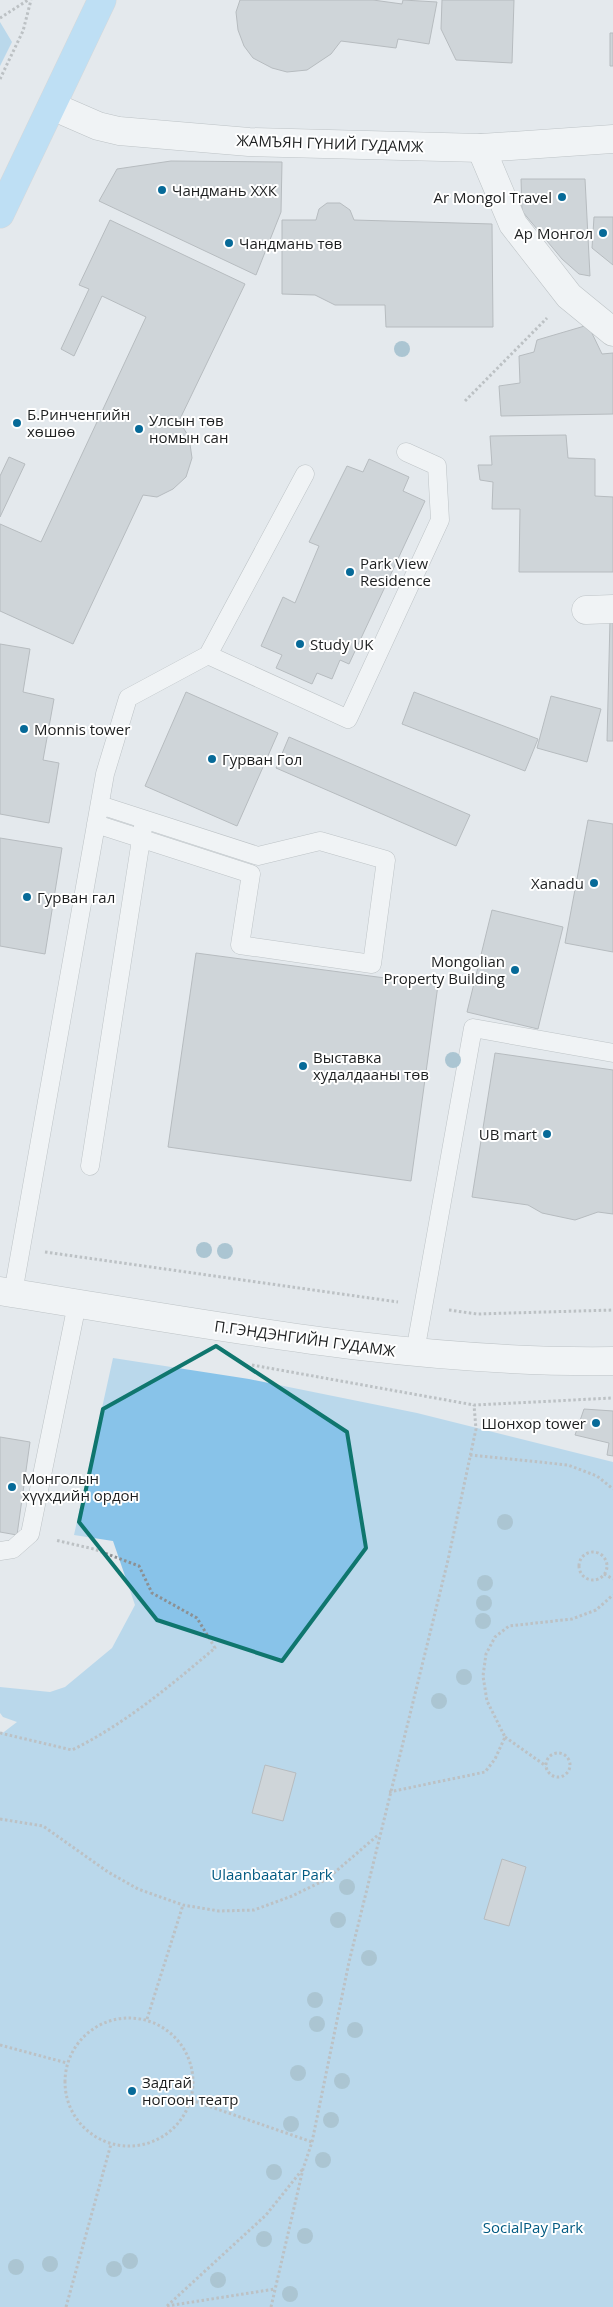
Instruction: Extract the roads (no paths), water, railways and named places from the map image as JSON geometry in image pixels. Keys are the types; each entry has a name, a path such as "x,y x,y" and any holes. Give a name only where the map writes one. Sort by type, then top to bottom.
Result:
{"highway":[{"path":"0,214 102,0"}],"street":[{"name":"ЖАМЪЯН ГҮНИЙ ГУДАМЖ","path":"52,106 98,126 119,131 249,142 481,148 613,139"},
{"path":"481,148 513,224 569,296 613,332"},
{"path":"586,610 613,609"},
{"name":"П.ГЭНДЭНГИЙН ГУДАМЖ","path":"7,1292 297,1339 415,1352 555,1362 613,1360"}],"lane":[{"path":"208,655 348,719 440,520 437,466 406,452"},
{"path":"7,1292 21,1248 105,774 128,698 208,655 305,474"},
{"path":"96,824 252,874 240,945 372,964 386,860 320,840 258,856 100,805"},
{"path":"90,1166 145,819"},
{"path":"415,1352 473,1028 613,1053"},
{"path":"0,1552 13,1549 30,1534 77,1304"}],"place":[{"name":"Чандмань ХХК","path":"162,190"},
{"name":"Ar Mongol Travel","path":"562,197"},
{"name":"Ар Монгол","path":"603,233"},
{"name":"Чандмань төв","path":"229,243"},
{"name":"Б.Ринченгийн хөшөө","path":"17,423"},
{"name":"Улсын төв номын сан","path":"139,429"},
{"name":"Park View Residence","path":"350,572"},
{"name":"Study UK","path":"300,644"},
{"name":"Monnis tower","path":"24,729"},
{"name":"Гурван Гол","path":"212,759"},
{"name":"Xanadu","path":"594,883"},
{"name":"Гурван гал","path":"27,897"},
{"name":"Mongolian Property Building","path":"515,970"},
{"name":"Выставка худалдааны төв","path":"303,1066"},
{"name":"UB mart","path":"547,1134"},
{"name":"Шонхор tower","path":"596,1423"},
{"name":"Монголын хүүхдийн ордон","path":"12,1487"},
{"name":"Задгай ногоон театр","path":"132,2091"}],"park label":[{"name":"Ulaanbaatar Park","path":"272,1874"},
{"name":"SocialPay Park","path":"533,2227"}]}
